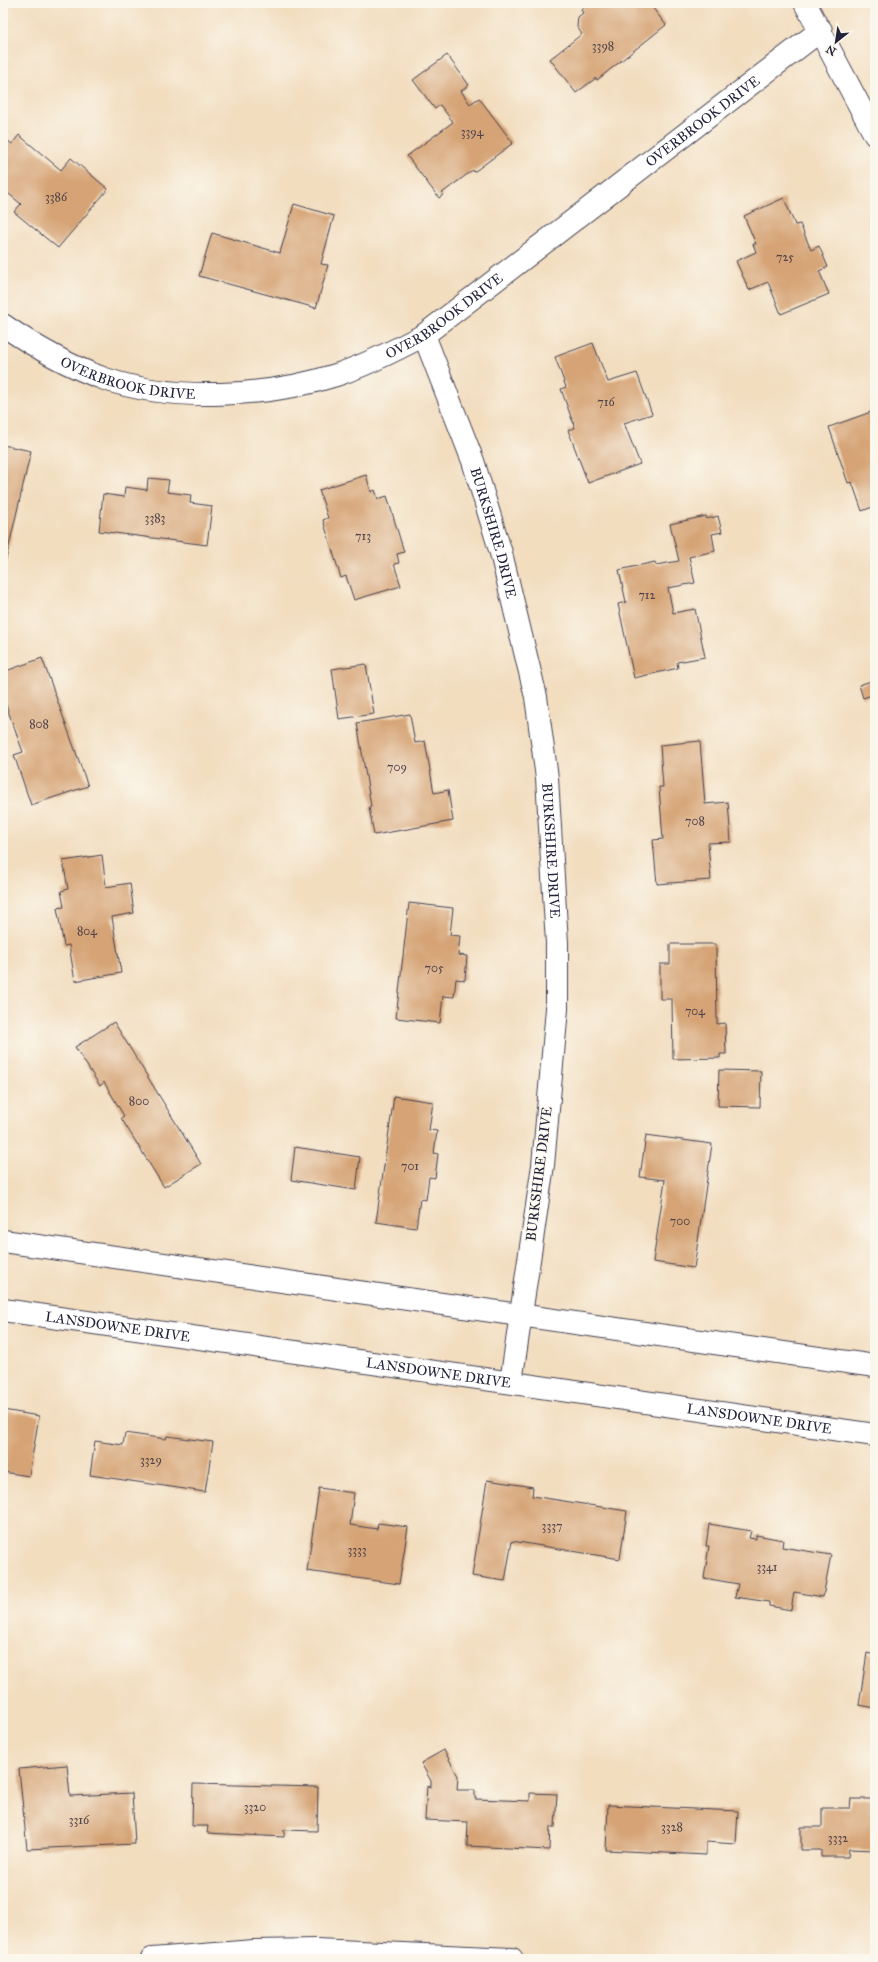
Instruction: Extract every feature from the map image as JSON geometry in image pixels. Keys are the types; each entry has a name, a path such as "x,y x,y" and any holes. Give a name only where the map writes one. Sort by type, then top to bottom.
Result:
{"street":[{"path":"805,3 821,30 875,135"},
{"name":"OVERBROOK DRIVE","path":"3,325 36,347 71,365 106,379 142,387 219,394 258,392 295,386 336,375 384,356 424,335 821,30"},
{"name":"BURKSHIRE DRIVE","path":"424,335 473,461 501,552 536,697 547,778 557,936 557,1009 543,1165 511,1382"},
{"path":"3,1240 520,1316 875,1366"},
{"name":"LANSDOWNE DRIVE","path":"3,1310 511,1382 875,1436"},
{"path":"152,1959 254,1952 316,1950 512,1959"}],"building":[{"path":"589,3 657,3 652,7 666,25 597,80 596,78 576,93 550,59 582,34 577,27 578,17 583,13 581,10"},
{"path":"447,55 469,85 461,91 470,104 479,98 513,143 474,172 473,170 442,193 443,195 439,198 407,156 453,122 440,105 435,109 413,80"},
{"path":"19,135 61,170 71,158 108,189 58,248 14,212 21,204 3,189 3,137 12,144"},
{"path":"784,198 795,225 800,224 811,250 819,246 828,267 819,271 829,294 781,314 768,282 749,290 736,261 756,252 753,244 756,244 744,216"},
{"path":"294,204 334,216 321,264 328,265 316,308 199,276 212,233 280,253"},
{"path":"593,343 608,382 637,373 652,414 624,423 640,464 588,483 568,430 575,428 561,389 566,387 555,357"},
{"path":"871,412 875,424 875,506 862,511 852,482 848,483 829,427"},
{"path":"3,445 31,451 5,563 3,562"},
{"path":"366,475 371,492 375,490 378,499 387,496 404,552 397,554 399,563 394,564 401,586 354,600 346,576 341,578 323,520 328,518 319,490"},
{"path":"148,478 169,480 167,492 191,495 190,503 212,506 207,545 99,531 103,494 124,497 125,487 147,490"},
{"path":"706,516 707,519 718,516 722,532 712,534 715,551 689,557 695,583 668,588 673,613 695,609 705,657 677,662 678,668 634,678 618,604 626,602 619,570 655,562 656,565 679,561 670,524"},
{"path":"42,658 88,786 31,805 14,755 23,752 3,697 3,672"},
{"path":"366,664 374,714 339,719 332,669"},
{"path":"875,676 875,694 863,698 859,685 871,681 870,678"},
{"path":"410,714 415,743 425,741 434,793 448,790 453,821 374,835 369,807 371,806 357,723"},
{"path":"700,741 705,804 728,802 731,842 708,843 711,880 657,884 653,840 663,839 659,787 663,787 660,745"},
{"path":"102,855 106,887 130,883 134,913 112,917 121,973 75,981 69,945 64,946 57,908 64,907 61,891 68,889 63,861"},
{"path":"409,903 453,908 450,935 460,936 458,955 467,956 465,980 456,979 454,997 443,996 440,1023 396,1018"},
{"path":"670,944 716,944 717,1024 725,1023 726,1054 720,1054 720,1058 673,1059 672,999 660,999 660,964 670,964"},
{"path":"114,1022 201,1164 164,1187 121,1118 124,1116 104,1082 100,1086 75,1047"},
{"path":"719,1070 761,1071 760,1107 718,1106"},
{"path":"394,1096 433,1102 429,1130 437,1131 434,1153 438,1154 435,1178 429,1177 426,1200 420,1199 416,1228 376,1222"},
{"path":"646,1135 712,1144 694,1268 653,1262 665,1180 640,1177"},
{"path":"295,1147 360,1157 356,1190 291,1180"},
{"path":"3,1410 39,1416 29,1476 3,1472"},
{"path":"125,1433 166,1439 167,1436 213,1442 205,1492 90,1475 95,1441 123,1445"},
{"path":"487,1480 533,1487 532,1496 627,1511 620,1559 512,1541 505,1581 472,1576"},
{"path":"319,1488 354,1493 350,1525 377,1529 378,1523 408,1527 399,1584 307,1571"},
{"path":"709,1524 751,1531 749,1538 756,1539 756,1535 783,1540 782,1547 831,1555 823,1597 794,1592 791,1610 769,1606 769,1602 735,1597 738,1584 704,1578 709,1546 706,1546"},
{"path":"867,1653 875,1655 875,1708 859,1705"},
{"path":"444,1750 458,1776 457,1790 475,1790 475,1799 530,1801 530,1793 557,1794 555,1827 550,1827 549,1850 467,1846 468,1822 425,1820 427,1786 431,1787 431,1781 421,1763"},
{"path":"67,1765 70,1796 132,1793 135,1844 27,1849 19,1769"},
{"path":"193,1784 318,1787 317,1831 284,1830 284,1837 207,1833 208,1826 192,1826"},
{"path":"851,1799 875,1799 875,1850 849,1849 848,1857 821,1857 821,1850 801,1850 801,1827 822,1827 822,1808 850,1808"},
{"path":"608,1805 738,1811 736,1844 706,1842 706,1855 606,1850"}]}
